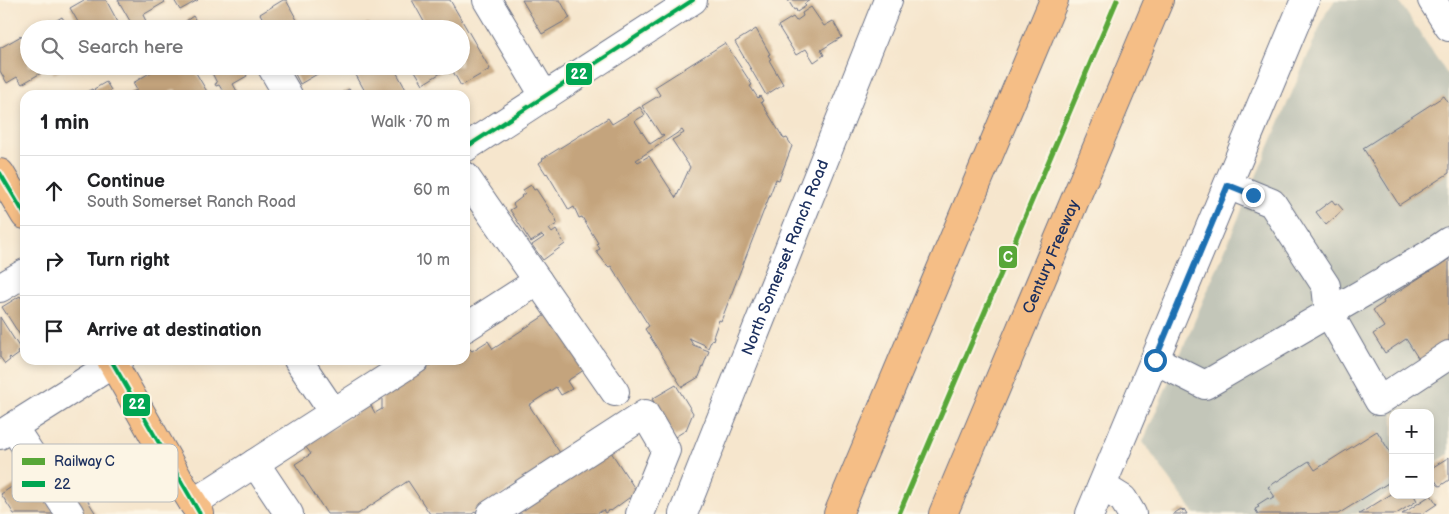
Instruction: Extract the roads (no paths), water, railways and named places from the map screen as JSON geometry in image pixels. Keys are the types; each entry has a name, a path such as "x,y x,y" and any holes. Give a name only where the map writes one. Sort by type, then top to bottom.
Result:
{"main road":[{"path":"838,514 1054,0"},
{"name":"Century Freeway","path":"943,514 1158,0"},
{"path":"0,173 20,200"},
{"path":"116,365 161,444"},
{"path":"178,475 197,509"}],"street":[{"path":"487,0 545,97"},
{"path":"470,145 545,97 659,9 693,0"},
{"name":"North Somerset Ranch Road","path":"683,514 888,0"},
{"path":"1090,514 1305,0"},
{"path":"1432,0 1449,27"},
{"path":"276,75 285,90"},
{"path":"470,183 615,392"},
{"path":"1228,185 1272,203 1326,286 1329,314 1379,401 1449,355"},
{"path":"1155,360 1205,385 1329,314 1449,241"},
{"path":"0,288 20,275"},
{"path":"470,325 538,281"},
{"path":"16,444 6,431 108,365"},
{"path":"301,365 333,412"},
{"path":"197,509 255,463 407,365"},
{"path":"491,514 645,414 666,450 640,514"},
{"path":"255,463 289,514"},
{"path":"1102,486 1123,499 1132,514"},
{"path":"61,502 70,514"}],"rail line":[{"name":"C","path":"899,514 1117,0"}]}
